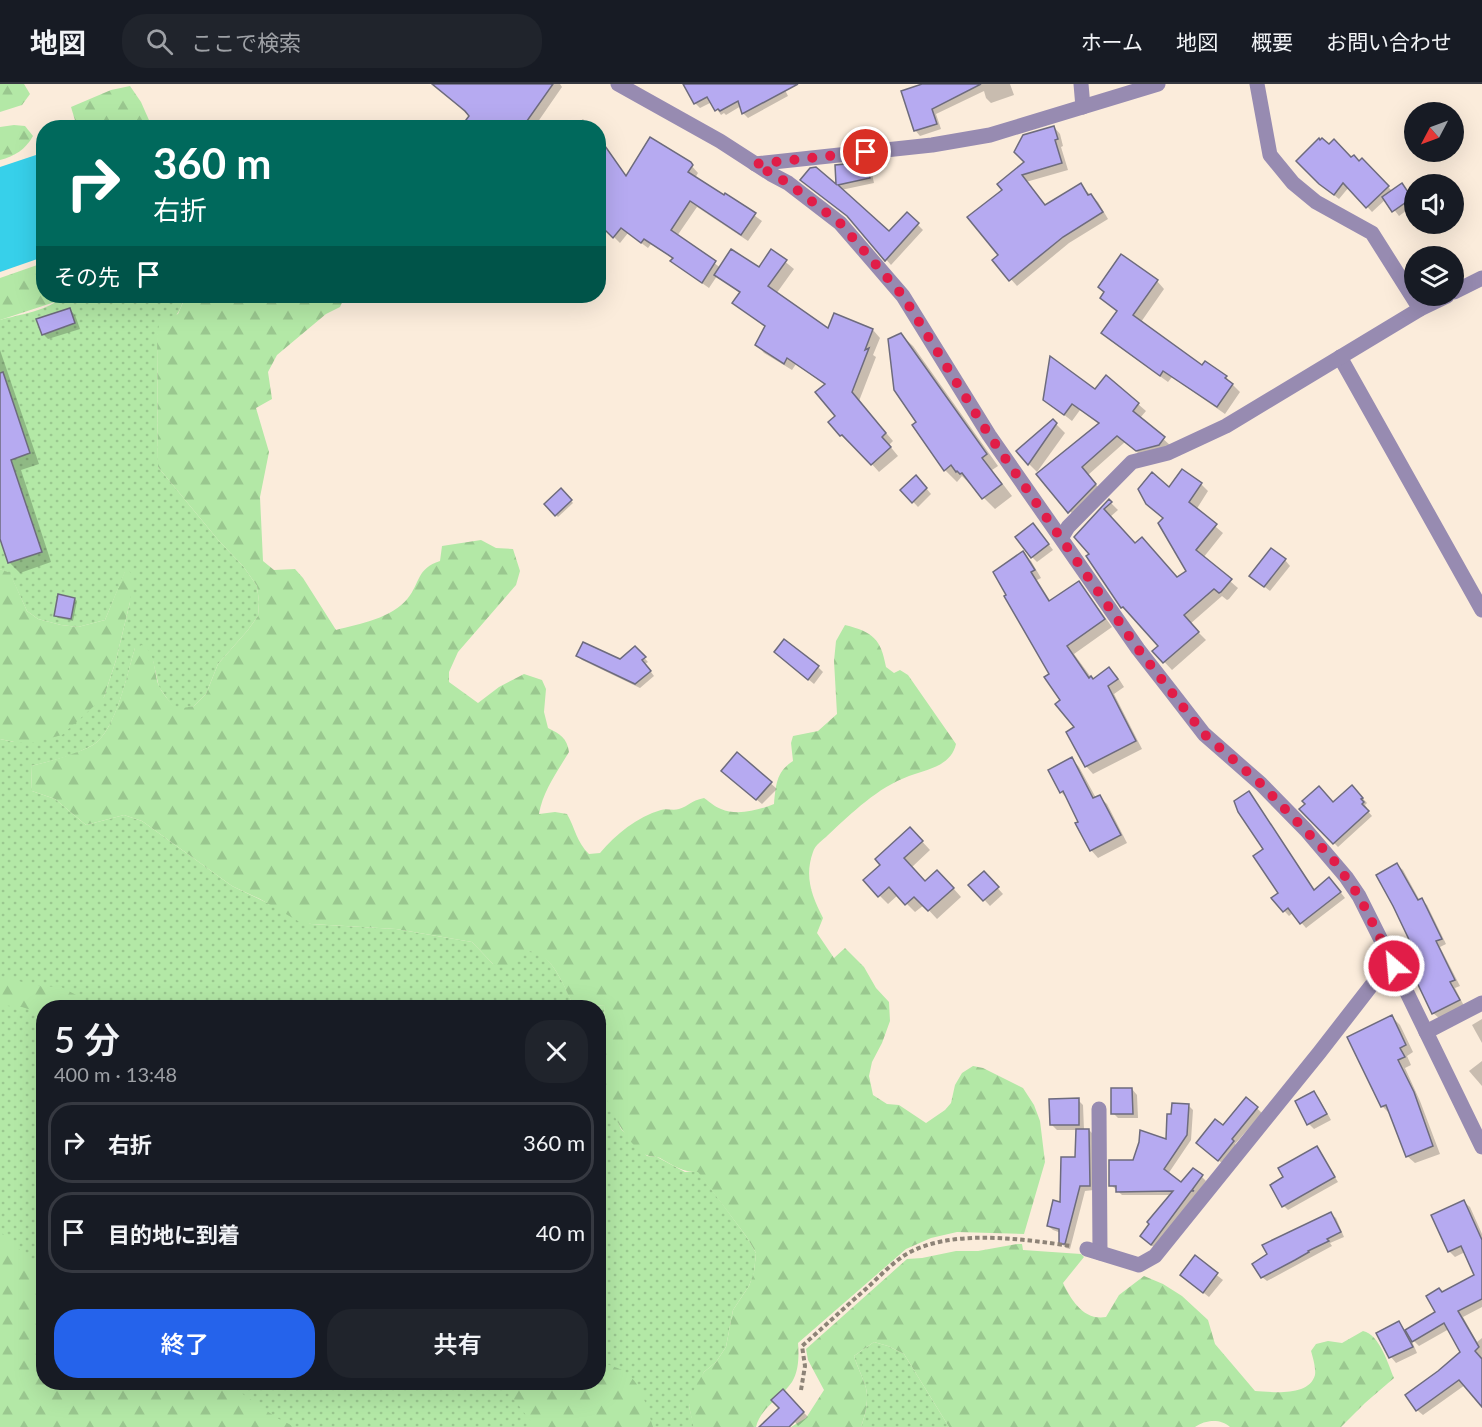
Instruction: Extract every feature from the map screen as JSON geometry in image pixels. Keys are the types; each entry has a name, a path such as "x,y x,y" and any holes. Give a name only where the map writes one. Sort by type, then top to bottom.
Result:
{"street":[{"path":"618,84 720,141 788,183 840,223 903,296 989,435 1138,649 1204,734 1261,784 1332,858 1359,896 1482,1146"},
{"path":"1081,84 1083,107"},
{"path":"755,164 932,146 990,135 1158,84"},
{"path":"1257,84 1270,155 1293,183 1316,202 1372,233 1420,309"},
{"path":"1464,287 1482,278"},
{"path":"1062,537 1068,526 1132,462 1168,453 1226,426 1426,306"},
{"path":"1341,357 1482,610"},
{"path":"1099,1109 1094,1251 1139,1265 1155,1256 1378,977 1394,966"},
{"path":"1426,1032 1482,1002"}],"path":[{"path":"801,1390 805,1366 802,1346 905,1254 941,1243 980,1238 1021,1239 1094,1251"}],"green space":[{"path":"0,84 24,84 30,94 22,105 0,112"},
{"path":"130,86 141,102 149,120 75,120 71,107 111,90"},
{"path":"25,126 33,136 19,152 0,160 0,127"},
{"path":"36,265 36,303 52,303 0,320 0,278"},
{"path":"54,303 183,303 178,312 157,335 158,467 219,541 243,566 257,586 259,602 258,616 218,664 206,694 194,706 183,709 173,707 159,687 153,661 135,648 120,701 101,738 93,745 78,752 31,766 32,791 55,799 86,825 124,815 142,821 232,886 311,924 396,929 472,942 493,964 520,953 537,952 544,956 556,971 571,1000 36,1000 36,1390 606,1390 606,1094 621,1129 647,1156 657,1157 685,1172 698,1171 756,1253 754,1273 749,1286 733,1310 726,1347 716,1362 704,1372 689,1406 694,1427 0,1427 0,739 14,742 104,697 116,660 130,602 125,572 105,620 78,627 61,625 38,619 27,611 10,574 0,569 0,320"},
{"path":"183,303 342,303 340,307 326,314 277,355 268,372 272,399 256,408 269,452 260,497 263,561 274,570 295,569 336,630 365,623 394,611 402,605 423,572 440,561 442,546 481,540 496,548 513,549 520,571 516,585 458,652 449,672 449,682 478,703 499,687 524,674 542,680 546,689 544,712 548,728 562,737 567,743 569,752 547,790 539,814 555,812 567,814 579,840 589,854 600,853 620,833 652,813 663,809 679,809 699,799 704,798 719,808 734,812 755,810 774,804 780,774 793,761 791,743 793,736 818,731 837,714 834,661 836,641 845,625 863,631 874,638 884,657 886,667 894,673 900,670 908,675 956,744 944,762 886,787 866,801 819,843 810,861 810,886 823,918 817,933 834,958 845,948 864,967 876,988 889,1002 890,1021 872,1062 869,1076 873,1095 887,1104 899,1105 926,1123 951,1103 955,1085 962,1073 973,1066 983,1068 1023,1088 1034,1105 1040,1121 1045,1162 1024,1234 957,1232 931,1238 906,1249 798,1343 798,1363 792,1382 762,1414 756,1427 694,1427 693,1425 689,1406 692,1393 704,1372 716,1362 726,1347 733,1310 749,1286 754,1272 756,1253 698,1172 683,1170 660,1158 646,1155 632,1143 619,1124 606,1096 606,1000 571,1000 551,964 545,958 529,951 506,968 493,964 472,942 396,929 311,924 298,921 232,886 142,821 124,815 86,825 55,799 32,791 31,766 78,752 93,745 101,738 120,701 135,648 142,645 147,648 154,663 159,686 173,706 183,708 194,706 206,694 218,664 258,616 257,586 243,566 219,541 158,467 157,335 160,320 178,314"},
{"path":"0,569 10,573 27,611 38,619 78,627 105,620 125,571 129,571 133,576 130,602 116,660 104,697 62,735 35,742 0,739"},
{"path":"0,976 37,986 61,987 82,1000 36,1000 36,1012 22,1007 0,1005"},
{"path":"0,1231 36,1265 36,1390 237,1390 277,1418 295,1427 0,1427"},
{"path":"1022,1244 1023,1250 1081,1254 1084,1257 1063,1283 1079,1308 1091,1316 1106,1317 1119,1295 1144,1276 1163,1284 1182,1296 1208,1320 1215,1344 1255,1391 1289,1392 1305,1387 1315,1375 1311,1351 1316,1344 1328,1341 1342,1343 1363,1331 1379,1344 1394,1378 1341,1427 1230,1427 1222,1422 1212,1421 1195,1427 949,1427 904,1354 874,1342 854,1356 867,1393 861,1427 791,1427 806,1418 824,1390 808,1360 806,1349 907,1259"},
{"path":"874,1342 904,1354 949,1427 861,1427 867,1393 854,1356"},
{"path":"606,1363 622,1370 634,1380 646,1403 653,1427 535,1427 510,1394 510,1390 606,1390"}],"water":[{"path":"36,155 36,259 0,272 0,167"}],"building":[{"path":"432,84 553,84 528,120 466,120 469,116"},
{"path":"683,84 798,84 742,114 738,101 720,111 718,109 715,111 707,97 694,104"},
{"path":"922,84 981,84 932,109 937,124 914,131 901,91"},
{"path":"1054,126 1058,139 1055,140 1062,163 1022,175 1045,205 1081,183 1103,212 1063,237 1009,281 992,260 998,255 967,217 1002,190 997,184 1024,162 1014,152 1023,135"},
{"path":"650,137 691,162 693,165 688,172 756,213 741,235 690,201 671,230 716,261 702,283 670,261 673,258 644,239 641,243 621,228 613,238 606,231 606,147 626,176"},
{"path":"1319,138 1329,144 1334,139 1351,157 1354,155 1359,161 1362,158 1389,186 1366,208 1343,183 1334,195 1319,184 1296,161"},
{"path":"867,162 870,178 838,185 889,231 907,212 919,223 885,261 847,216 800,180 810,168 816,167 836,184 835,165"},
{"path":"1402,183 1404,186 1404,204 1392,212 1382,197"},
{"path":"731,249 759,267 771,249 787,260 768,286 828,328 834,313 873,329 865,350 869,348 852,392 886,433 882,437 891,447 871,465 828,422 835,416 815,392 825,384 787,358 784,364 755,345 765,326 732,303 740,292 714,275"},
{"path":"1121,254 1158,280 1133,315 1202,365 1205,361 1227,376 1225,378 1233,384 1217,407 1163,371 1160,376 1101,333 1117,311 1100,298 1104,292 1098,287"},
{"path":"70,308 75,323 42,335 36,319"},
{"path":"901,333 987,454 982,458 1002,484 982,499 962,473 956,472 951,465 944,471 912,425 916,422 894,390 888,339"},
{"path":"1050,356 1095,389 1106,375 1139,403 1133,411 1165,437 1159,445 1136,451 1117,436 1082,467 1096,484 1068,513 1036,474 1099,423 1072,404 1064,415 1043,400"},
{"path":"3,372 30,453 11,460 42,552 8,563 0,539 0,373"},
{"path":"1053,419 1057,423 1028,465 1016,451"},
{"path":"1182,469 1202,483 1189,502 1217,524 1196,550 1232,579 1221,592 1214,589 1184,615 1199,632 1163,663 1152,651 1158,646 1123,607 1121,608 1086,556 1089,554 1074,537 1109,499 1112,502 1104,509 1135,543 1142,537 1177,577 1186,571 1158,523 1163,518 1146,504 1138,489 1152,472 1169,487"},
{"path":"916,475 927,488 912,503 900,490"},
{"path":"561,488 572,500 555,516 544,504"},
{"path":"1033,523 1049,544 1031,558 1015,537"},
{"path":"1271,548 1286,559 1264,587 1249,576"},
{"path":"1023,551 1035,570 1031,572 1049,601 1079,581 1105,619 1067,646 1089,678 1091,676 1093,679 1109,667 1118,679 1108,686 1136,741 1085,767 1066,732 1074,727 1055,704 1060,700 1044,677 1049,674 1004,596 1006,595 993,572"},
{"path":"58,594 75,598 71,619 54,616"},
{"path":"784,639 819,666 808,680 774,652"},
{"path":"583,642 620,659 635,646 646,657 642,660 651,671 635,684 576,656"},
{"path":"737,752 772,782 756,800 721,771"},
{"path":"1072,757 1093,798 1100,795 1121,835 1090,851 1075,823 1078,822 1063,791 1060,793 1048,770"},
{"path":"1352,785 1363,798 1361,799 1364,802 1362,804 1369,811 1333,844 1299,809 1305,804 1302,801 1319,786 1333,802"},
{"path":"1249,791 1314,890 1329,877 1341,892 1300,924 1288,908 1283,912 1271,898 1278,893 1253,856 1263,849 1238,812 1234,801"},
{"path":"910,827 923,841 904,858 925,881 937,870 954,888 928,911 914,897 905,905 889,887 878,897 863,880 880,865 875,859"},
{"path":"1397,863 1418,900 1422,898 1442,939 1436,941 1455,980 1450,982 1460,1000 1432,1014 1413,974 1423,969 1376,875"},
{"path":"984,871 999,887 983,901 968,885"},
{"path":"1392,1015 1406,1045 1400,1048 1405,1057 1398,1060 1414,1092 1433,1146 1406,1157 1386,1105 1381,1107 1347,1037"},
{"path":"1111,1088 1132,1088 1133,1114 1111,1114"},
{"path":"1314,1091 1327,1114 1307,1125 1295,1101"},
{"path":"1246,1097 1258,1107 1232,1139 1234,1141 1218,1161 1196,1143 1215,1119 1223,1125"},
{"path":"1079,1098 1079,1125 1050,1125 1049,1099"},
{"path":"1172,1103 1189,1104 1187,1135 1164,1169 1181,1182 1193,1168 1203,1175 1192,1190 1194,1191 1191,1191 1151,1245 1140,1236 1149,1224 1147,1222 1173,1191 1116,1192 1116,1186 1109,1186 1109,1160 1133,1160 1140,1130 1166,1139 1167,1114 1171,1114"},
{"path":"1076,1129 1089,1129 1090,1186 1080,1186 1065,1244 1059,1244 1059,1229 1047,1226 1053,1200 1060,1202 1061,1157 1075,1157"},
{"path":"1317,1146 1335,1177 1282,1207 1270,1185 1283,1177 1278,1168"},
{"path":"1464,1200 1482,1240 1482,1299 1458,1311 1479,1347 1475,1351 1482,1359 1482,1407 1459,1380 1416,1411 1405,1395 1460,1352 1444,1323 1412,1342 1405,1330 1435,1312 1426,1296 1439,1288 1442,1292 1474,1275 1461,1246 1448,1252 1431,1215"},
{"path":"1331,1212 1341,1232 1327,1239 1329,1241 1261,1278 1252,1264 1267,1254 1262,1245"},
{"path":"1195,1255 1218,1273 1203,1293 1180,1275"},
{"path":"1399,1321 1413,1347 1389,1358 1376,1333"},
{"path":"783,1389 804,1412 789,1427 759,1427 779,1408 771,1400"}],"route":[{"path":"866,152 755,164 788,183 840,223 903,296 989,435 1138,649 1204,734 1261,784 1332,858 1359,896 1394,966"}]}
